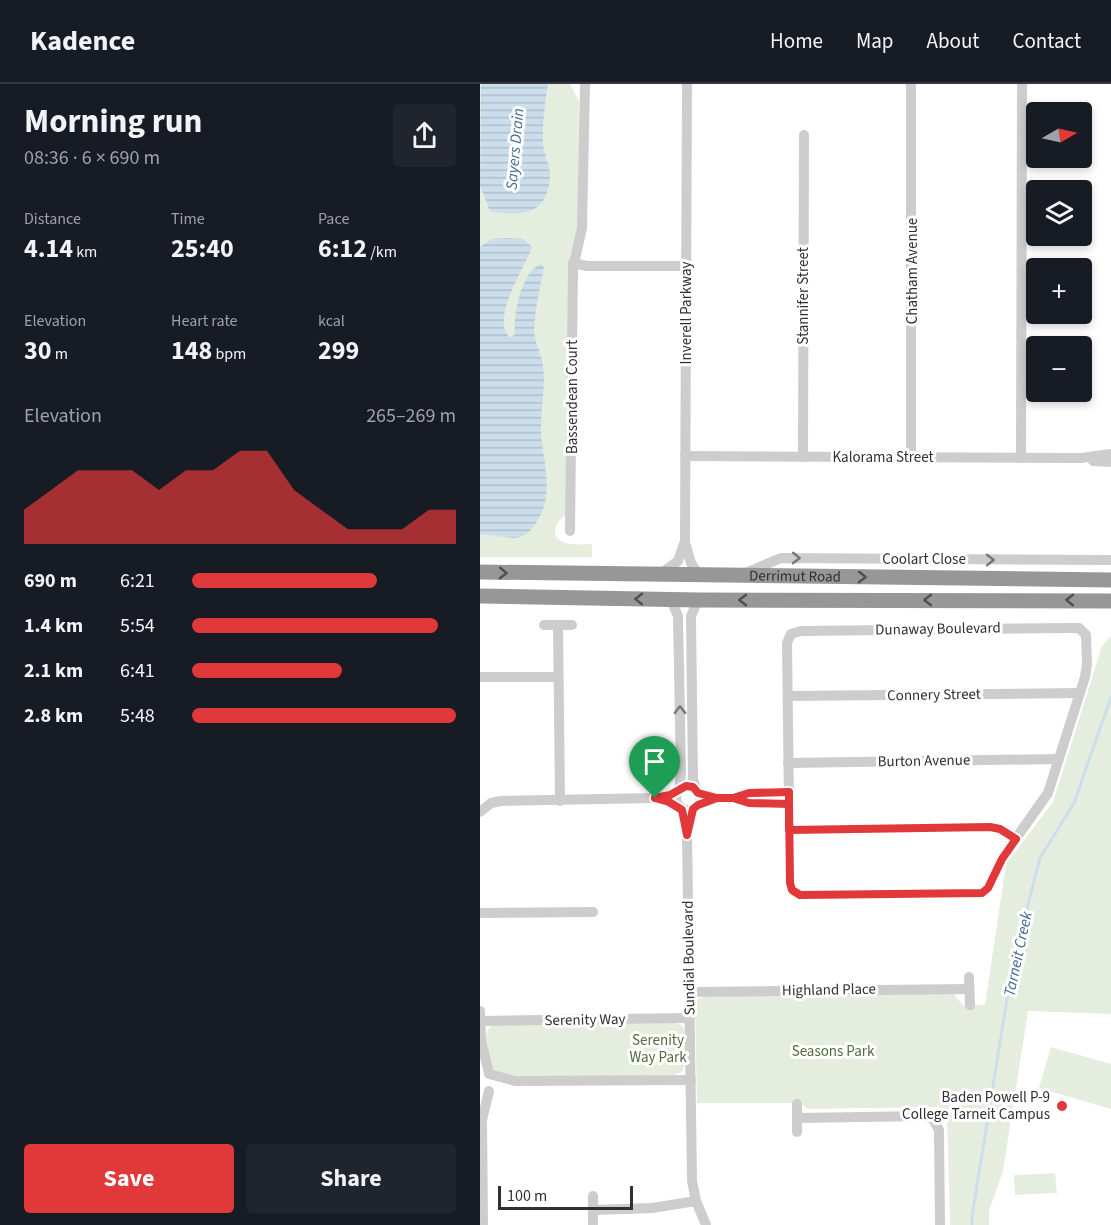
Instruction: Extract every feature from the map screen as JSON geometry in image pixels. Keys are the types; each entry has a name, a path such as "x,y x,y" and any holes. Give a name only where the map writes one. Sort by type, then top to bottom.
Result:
{"highway":[{"name":"Derrimut Road","path":"480,572 1111,580"},
{"name":"Derrimut Road","path":"480,596 671,600 1111,601"}],"street":[{"name":"Bassendean Court","path":"570,531 573,263 582,228 585,84"},
{"name":"Inverell Parkway","path":"687,84 685,541 691,563 699,575"},
{"name":"Chatham Avenue","path":"911,84 911,458"},
{"path":"1021,458 1022,84"},
{"name":"Stannifer Street","path":"802,457 804,135"},
{"path":"573,263 587,266 687,266"},
{"name":"Kalorama Street","path":"685,456 1081,458 1111,454"},
{"name":"Kalorama Street","path":"1081,458 1111,462"},
{"name":"Inverell Parkway","path":"660,574 678,561 685,541"},
{"name":"Coolart Close","path":"741,575 781,558 1111,560"},
{"path":"671,600 678,616 681,773 679,790 675,799 688,808"},
{"path":"688,808 697,791 693,779 691,616 698,600"},
{"path":"544,625 572,625"},
{"path":"558,625 560,801"},
{"name":"Dunaway Boulevard","path":"788,696 787,643 791,634 801,631 1071,628 1079,628 1085,632 1087,638 1088,664 1080,693"},
{"path":"480,677 558,677"},
{"path":"788,696 791,887 797,894 982,893 988,888 1002,859 1045,799 1080,693"},
{"name":"Connery Street","path":"788,696 1080,693"},
{"name":"Burton Avenue","path":"788,763 1059,759"},
{"path":"480,812 487,805 496,802 655,798 689,786 717,798"},
{"path":"760,798 789,792"},
{"path":"655,798 688,808 717,798 733,798 741,795 789,804"},
{"name":"Sundial Boulevard","path":"688,808 692,1180 696,1200 706,1224"},
{"path":"789,830 990,827 1000,829 1016,839"},
{"path":"480,913 593,912"},
{"path":"969,977 970,1005"},
{"name":"Highland Place","path":"690,992 969,989"},
{"path":"480,1011 480,1043 486,1073 493,1080 486,1092 481,1117 483,1225"},
{"name":"Serenity Way","path":"480,1021 690,1018"},
{"path":"486,1073 515,1081 691,1080"},
{"path":"486,1092 515,1081"},
{"path":"797,1104 797,1132"},
{"path":"797,1118 926,1116 933,1119 939,1130 940,1225"},
{"path":"593,1196 593,1224"},
{"path":"594,1210 652,1208 696,1200"}],"green space":[{"path":"480,84 570,84 579,101 578,227 567,513 558,523 555,532 560,541 566,543 592,544 592,557 480,557"},
{"name":"Seasons Park","path":"1111,636 1111,1014 1028,1011 1003,1171 989,1211 989,1225 950,1225 947,1115 939,1107 809,1109 800,1103 697,1103 695,1005 697,1000 704,996 952,992 963,1005 985,1005 1006,864 1053,802 1102,646"},
{"name":"Serenity Way Park","path":"677,1023 684,1029 686,1051 682,1072 674,1075 512,1077 499,1074 491,1068 486,1045 486,1034 492,1025"},
{"path":"1051,1047 1111,1064 1111,1109 1039,1088"},
{"path":"1055,1173 1057,1193 1015,1195 1014,1175"}],"water":[{"name":"Sayers Drain","path":"481,84 548,84 543,136 550,176 548,189 539,206 523,213 490,211 480,185"},
{"path":"492,239 523,239 532,247 506,307 505,330 511,338 515,334 515,316 523,284 534,268 541,264 544,267 534,330 544,375 541,434 546,470 546,493 540,516 533,527 525,535 514,538 480,534 480,247"}],"waterway":[{"name":"Tarneit Creek","path":"972,1225 1013,962 1040,858 1074,803 1111,697"}],"place":[{"name":"Baden Powell P-9 College Tarneit Campus","path":"1062,1106"}],"route":[{"path":"655,798 669,802 682,810 687,835 693,809 717,798 733,798 749,803 789,804 789,830 990,827 1004,830 1016,839 1002,859 988,888 982,893 800,895 792,890 790,883 789,804 789,792 760,792 733,798 717,798 698,793 693,787 686,786 670,795 655,798"}]}
